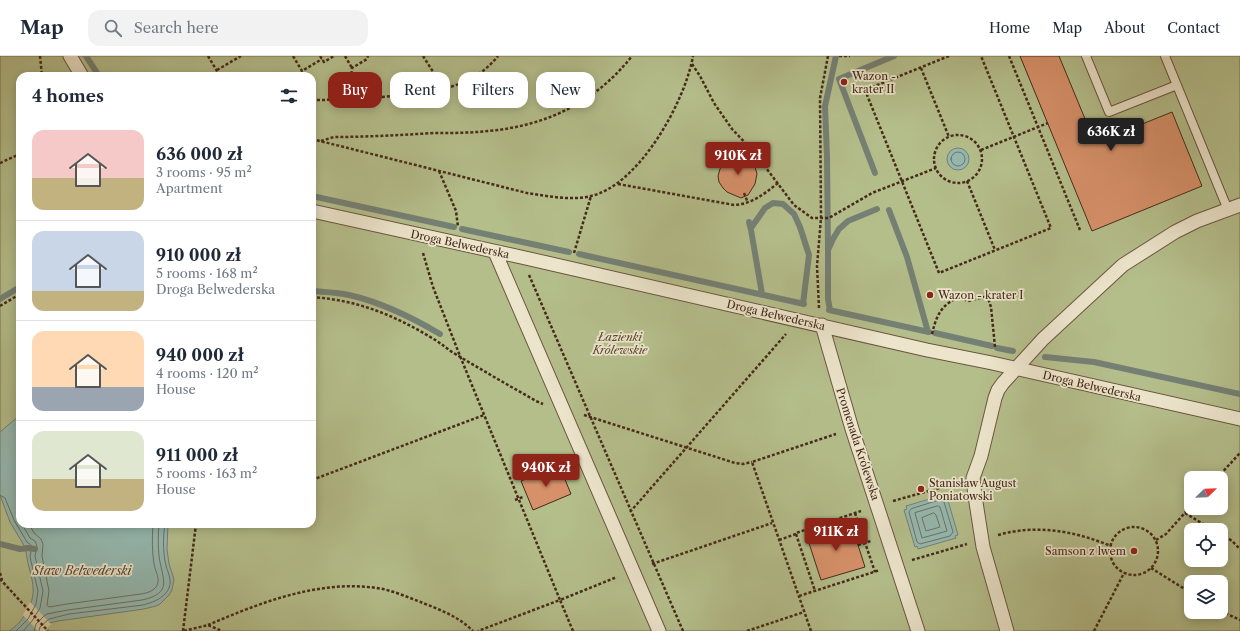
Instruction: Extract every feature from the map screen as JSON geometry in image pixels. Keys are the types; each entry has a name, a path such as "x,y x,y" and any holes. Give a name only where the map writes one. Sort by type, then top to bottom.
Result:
{"street":[{"path":"70,56 80,72"},
{"path":"1007,631 982,540 973,478 981,456 994,398 1000,386 1043,339 1123,265 1175,232 1197,221 1234,207"},
{"name":"Droga Belwederska","path":"316,212 1240,419"},
{"path":"495,252 659,631"},
{"name":"Promenada Królewska","path":"822,325 852,429 918,631"}],"lane":[{"path":"1086,56 1108,112 1177,84"},
{"path":"1165,56 1234,207"}],"path":[{"path":"40,56 42,72"},
{"path":"208,56 217,70 241,56"},
{"path":"293,56 302,71 321,58 324,62 334,56"},
{"path":"345,56 352,68 352,72"},
{"path":"352,68 368,59 368,56"},
{"path":"423,56 433,72"},
{"path":"450,87 472,78 488,67 498,56"},
{"path":"320,141 334,137 488,131 533,122 570,109 589,98 614,78 632,56"},
{"path":"316,140 527,193 559,198 591,196 618,184 659,137 679,101 692,64 693,56"},
{"path":"822,325 819,308 817,266 821,218 820,98 828,56"},
{"path":"839,56 850,56"},
{"path":"949,56 865,90 939,273 1051,228 981,56"},
{"path":"1009,56 1080,230"},
{"path":"692,64 723,117 754,152 794,205 812,218 829,218 872,193 936,168"},
{"path":"921,68 949,137"},
{"path":"316,100 328,100"},
{"path":"981,150 1048,123"},
{"path":"964,135 971,138 981,150 982,165 979,172 967,182 952,182 945,179 936,168 934,160 935,153 943,140 949,137 964,135"},
{"path":"0,163 16,156"},
{"path":"439,171 456,210 458,226 455,243"},
{"path":"967,182 995,250"},
{"path":"618,184 728,204 741,204 748,203 778,183"},
{"path":"744,193 748,203"},
{"path":"569,268 591,196"},
{"path":"421,236 424,257 433,287 573,631"},
{"path":"521,257 682,631"},
{"path":"985,290 991,307 995,345 992,363"},
{"path":"927,350 938,314 946,304 963,295"},
{"path":"0,306 16,296"},
{"path":"958,297 968,301 988,296"},
{"path":"316,297 345,301 385,313 412,326 536,401 548,406"},
{"path":"617,533 630,512 786,334 796,320"},
{"path":"580,414 735,463 743,464 852,429"},
{"path":"316,478 484,415"},
{"path":"1223,471 1240,453"},
{"path":"752,462 772,523 811,631"},
{"path":"565,479 570,477"},
{"path":"779,540 877,506 973,478"},
{"path":"515,500 523,497"},
{"path":"856,513 875,572"},
{"path":"1156,540 1166,534 1184,514"},
{"path":"1188,515 1201,523"},
{"path":"646,566 772,523"},
{"path":"196,528 183,631 208,625 271,600 315,590 342,586 383,589 407,596 461,620 474,631"},
{"path":"1126,528 1141,528 1153,536 1156,540 1158,555 1154,564 1148,571 1138,575 1124,573 1113,562 1110,552 1112,542 1118,533 1126,528"},
{"path":"799,596 896,565 1017,531 1048,530 1081,535 1111,546"},
{"path":"796,534 816,591"},
{"path":"1228,538 1240,549"},
{"path":"858,545 870,541"},
{"path":"1151,568 1184,589"},
{"path":"0,573 1,580 48,631"},
{"path":"1094,631 1124,573"},
{"path":"478,631 622,576"},
{"path":"747,631 804,612"},
{"path":"1228,614 1240,620"},
{"path":"208,625 222,631"}],"green space":[{"name":"Łazienki Królewskie","path":"0,56 1240,56 1240,631 0,631"}],"water":[{"path":"958,148 966,151 969,159 966,167 958,170 950,167 947,159 950,151"},
{"name":"Staw Belwederski","path":"16,418 16,528 168,528 167,549 169,564 174,579 172,590 160,604 144,609 49,623 42,631 9,631 19,623 26,613 33,597 33,589 26,550 29,549 28,547 25,547 10,522 0,495 0,432"},
{"path":"943,495 944,498 947,497 958,535 955,536 956,538 918,549 917,546 915,547 904,510 907,509 906,506"}],"pier":[{"path":"30,602 51,624 45,631 38,631 23,615"}],"building":[{"path":"1020,56 1059,56 1095,143 1172,112 1202,186 1092,231"},
{"path":"736,156 746,158 751,162 755,167 757,174 755,184 748,195 741,198 727,192 719,182 718,176 723,163"},
{"path":"559,465 571,494 533,510 521,481"},
{"path":"851,523 865,567 821,580 807,537"}],"waterway":[{"path":"86,56 96,72"},
{"path":"828,250 825,106 836,56"},
{"path":"875,173 839,79 894,56"},
{"path":"316,197 454,227"},
{"path":"751,228 765,208 773,203 783,204 794,214 809,255 803,304"},
{"path":"830,310 828,299 828,250 833,239 839,229 848,221 877,209"},
{"path":"889,210 907,257 928,332"},
{"path":"749,222 762,294"},
{"path":"462,229 569,252"},
{"path":"579,254 804,304"},
{"path":"0,299 16,289"},
{"path":"316,291 344,294 361,298 408,316 440,334"},
{"path":"829,310 929,332"},
{"path":"935,333 992,346"},
{"path":"997,348 1013,351"},
{"path":"1045,357 1094,362 1240,394"},
{"path":"0,544 20,549 35,549"}],"place":[{"name":"Wazon - krater II","path":"844,82"},
{"name":"Wazon - krater I","path":"930,295"},
{"name":"Stanisław August Poniatowski","path":"921,489"},
{"name":"Samson z lwem","path":"1134,551"}]}
